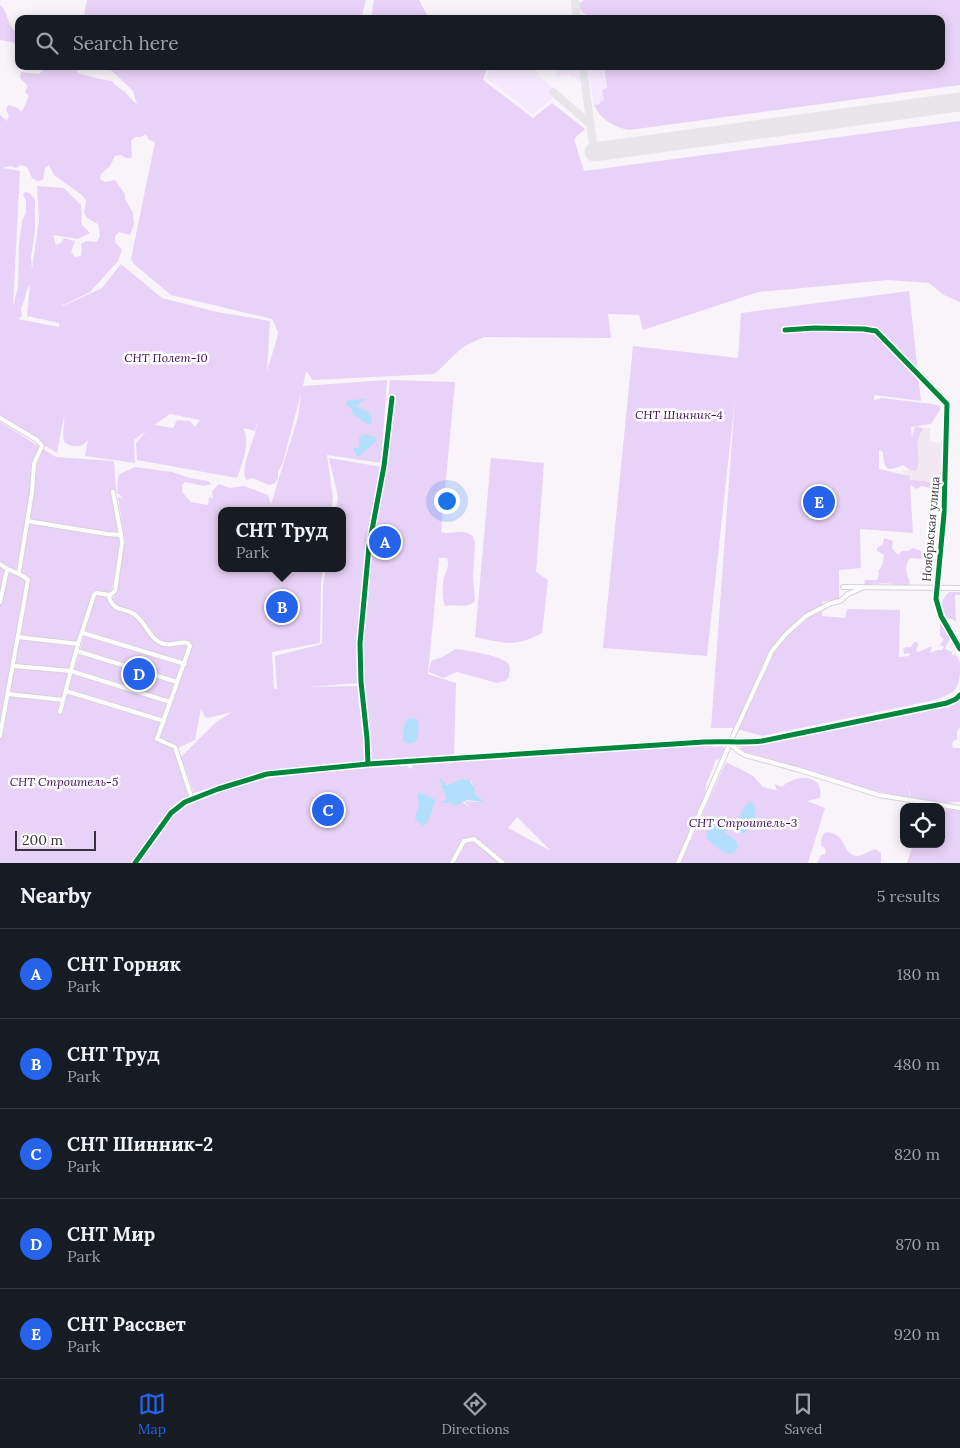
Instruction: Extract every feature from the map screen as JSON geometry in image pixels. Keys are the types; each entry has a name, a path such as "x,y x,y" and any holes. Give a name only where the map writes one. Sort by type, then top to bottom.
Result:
{"street":[{"name":"Ноябрьская улица","path":"785,330 814,328 876,331 947,404 944,514 936,599 939,610 960,649"},
{"path":"368,764 361,689 360,643 369,546 384,466 392,398"},
{"path":"0,418 37,440 42,446 34,464 19,572"},
{"path":"60,712 78,644 94,595 96,593 110,595 115,591 122,543 113,492"},
{"path":"27,520 121,535"},
{"path":"0,564 7,570 19,572 28,580 0,736"},
{"path":"0,602 7,570"},
{"path":"843,586 862,588 960,588"},
{"path":"844,598 848,587"},
{"path":"678,863 730,743 776,645 806,616 830,603 840,601 853,591 862,588"},
{"path":"110,595 109,598 117,609 134,614 159,642 165,644 183,642 188,643 190,646 156,739 174,747 192,799"},
{"path":"83,633 184,664"},
{"path":"18,637 78,644"},
{"path":"77,652 177,682"},
{"path":"14,666 71,671 170,702"},
{"path":"66,691 164,721"},
{"path":"8,694 63,700"},
{"path":"135,863 171,813 192,799 225,786 267,774 368,764 704,742 762,741 933,706 956,699 960,695"},
{"path":"730,743 745,755 879,795 960,808"},
{"path":"452,863 464,841 474,839 503,863"}],"shaded area":[{"path":"489,70 537,70 539,76 553,88 552,99 533,114 486,78"},
{"path":"555,70 580,70 581,82 575,77 571,78 570,75 556,77"},
{"path":"589,70 605,70 607,89 604,101 600,105 594,106"},
{"path":"913,427 930,428 930,441 944,442 942,488 909,483 902,470 909,470"}],"green space":[{"path":"87,0 366,0 362,15 84,15"},
{"path":"374,0 419,0 427,15 372,15"},
{"path":"584,0 960,0 960,85 629,130 608,122 600,115 594,105 600,104 604,100 602,90 607,88 605,70 945,70 945,15 587,15 581,10 579,4"},
{"path":"0,5 9,23 15,30 15,44 0,40"},
{"path":"43,70 77,70 78,73 112,81 137,104 133,91 112,71 108,70 487,70 483,80 533,118 552,103 585,129 574,139 584,171 960,121 960,302 944,295 929,283 888,280 758,292 643,330 639,315 608,314 611,338 484,337 465,346 434,374 313,380 306,371 303,386 387,380 381,463 327,455 333,498 332,507 218,507 218,572 322,572 320,643 272,652 274,689 277,689 275,656 322,644 323,586 325,572 346,572 346,507 337,507 338,497 329,458 382,467 390,380 455,382 441,532 464,532 473,536 475,542 473,577 475,601 465,606 445,606 443,588 448,561 447,558 439,558 428,674 456,683 454,755 371,761 368,715 359,683 308,687 357,686 366,760 352,764 268,772 194,793 181,757 216,722 232,712 208,718 205,717 201,708 195,740 178,748 189,798 157,827 131,863 0,863 0,422 56,457 114,461 120,543 111,593 94,593 78,640 58,714 61,715 96,595 114,598 120,560 125,543 118,497 123,499 117,492 120,474 135,467 172,472 208,481 211,484 204,486 185,482 182,485 182,492 191,502 208,505 209,497 213,498 212,491 219,484 230,488 244,486 268,495 271,504 298,417 301,393 283,462 278,472 278,478 275,483 269,485 252,478 246,480 244,474 246,459 254,436 257,422 255,431 243,428 246,446 237,478 137,460 136,443 146,431 134,440 135,463 85,456 88,440 83,445 77,446 64,442 64,416 57,453 0,418 0,115 7,121 9,115 6,110 8,105 18,108 21,112 29,96 25,92 28,86 20,78 21,72 39,74","holes":["146,134 149,140 155,142 131,259 134,264 171,295 272,319 278,332 267,371 270,321 217,312 162,298 121,264 102,288 63,306 61,304 64,305 90,292 118,261 122,250 115,242 115,236 119,232 130,235 134,224 133,213 125,199 125,194 115,180 105,182 100,179 101,174 110,166 115,156 121,155 126,158 132,158 131,141 135,137 141,137","21,165 27,167 32,178 37,181 43,180 45,168 49,165 54,175 83,196 86,201 84,213 87,218 98,224 100,236 97,242 86,241 81,244 81,256 75,257 71,252 75,241 64,238 61,243 56,245 53,235 78,239 90,233 82,225 81,205 64,188 37,186 39,220 32,269 31,257 35,232 35,199 25,192 23,195 26,200 26,213 22,221 19,243 18,286 13,307 20,171 3,168 10,166 16,168","30,285 27,316 59,323 59,327 18,319 22,316 21,308","170,414 200,420 195,427 190,421 177,420 173,428 154,425"]},
{"name":"СНТ Шинник-4","path":"909,291 921,401 874,395 874,400 882,398 932,404 940,406 940,410 931,424 916,426 923,429 917,446 918,465 916,471 908,469 903,465 892,469 887,468 883,452 879,450 879,469 910,476 910,480 934,484 941,481 942,484 935,489 921,486 917,489 910,485 913,533 860,529 861,568 839,570 839,599 822,602 822,616 845,618 847,609 900,610 899,657 909,656 910,653 904,654 903,649 911,647 914,642 917,642 916,651 918,652 930,647 932,647 930,653 942,650 944,647 940,645 944,639 940,636 941,624 950,638 945,649 952,652 952,655 955,654 959,661 959,682 951,693 935,700 762,736 733,728 711,728 735,399 707,656 603,648 633,346 738,358 741,313","holes":["916,426 912,438 911,427"]},
{"path":"491,458 544,463 536,572 548,580 542,633 524,641 509,643 475,637"},
{"path":"884,538 893,541 892,548 898,555 902,551 908,551 913,548 927,553 924,559 910,558 908,561 906,570 910,582 907,589 902,590 888,583 864,586 865,580 877,580 884,555 877,551 877,548 883,544"},
{"path":"949,592 960,592 960,595 955,595 956,622 945,618 941,607 942,601"},
{"path":"455,649 501,659 510,666 509,677 505,681 497,683 457,672 443,678 429,672 433,660"},
{"path":"960,698 960,727 957,731 957,740 954,740 952,744 953,748 960,748 960,802 939,803 911,798 907,783 910,798 867,789 740,750 740,747 744,745 789,738 936,708 952,703"},
{"path":"697,745 723,746 725,750 721,759 715,760 706,786 706,794 675,863 139,863 161,830 175,814 197,800 223,790 253,782 285,776 350,769 406,766 411,769 414,764","holes":["462,779 472,782 476,795 483,800 478,802 464,801 470,807 442,789 442,782 450,785","517,817 551,851 508,828"]},
{"name":"СНТ Строитель-3","path":"726,762 752,775 763,787 780,791 776,789 775,784 782,787 801,778 814,780 818,784 820,798 807,801 825,808 808,863 681,863"},
{"path":"945,809 960,811 960,863 907,863 912,848 945,848"},
{"path":"826,832 838,836 848,852 856,856 875,849 881,853 881,863 817,863 821,855 825,854 826,850 821,845 822,836"}],"water":[{"path":"367,398 356,406 371,414 372,423 367,424 353,414 351,408 345,404 347,401"},
{"path":"365,434 376,437 377,441 357,456 353,450 359,447 359,437"},
{"path":"410,718 416,718 418,733 416,742 408,744 403,741 405,725"},
{"path":"438,777 447,785 462,779 469,780 474,787 476,795 483,800 482,802 467,800 455,806 451,803 442,803 447,798"},
{"path":"419,793 435,800 429,820 423,826 415,819 419,806 417,797"},
{"path":"749,802 752,802 756,809 754,813 756,818 752,818 744,834 736,831 738,819"},
{"path":"715,817 722,821 722,825 726,828 725,833 736,840 738,847 735,852 727,853 723,851 707,838 708,829"}],"taxiway":[{"path":"575,0 577,15"},
{"path":"584,70 594,152"},
{"path":"553,92 590,124"}],"runway":[{"path":"594,152 960,102"}],"cycle path":[{"path":"785,330 814,328 876,331 947,404 944,514 936,599 941,616 960,649"},
{"path":"368,764 361,682 360,643 369,546 384,466 392,398"},
{"path":"135,863 171,813 185,802 218,789 267,774 368,764 704,742 762,741 947,703 960,695"}],"place":[{"name":"СНТ Рассвет","path":"819,502"},
{"name":"СНТ Горняк","path":"385,542"},
{"name":"СНТ Труд","path":"282,607"},
{"name":"СНТ Мир","path":"139,674"},
{"name":"СНТ Шинник-2","path":"328,810"}],"park label":[{"name":"СНТ Полет-10","path":"166,358"},
{"name":"СНТ Строитель-5","path":"64,782"}]}
